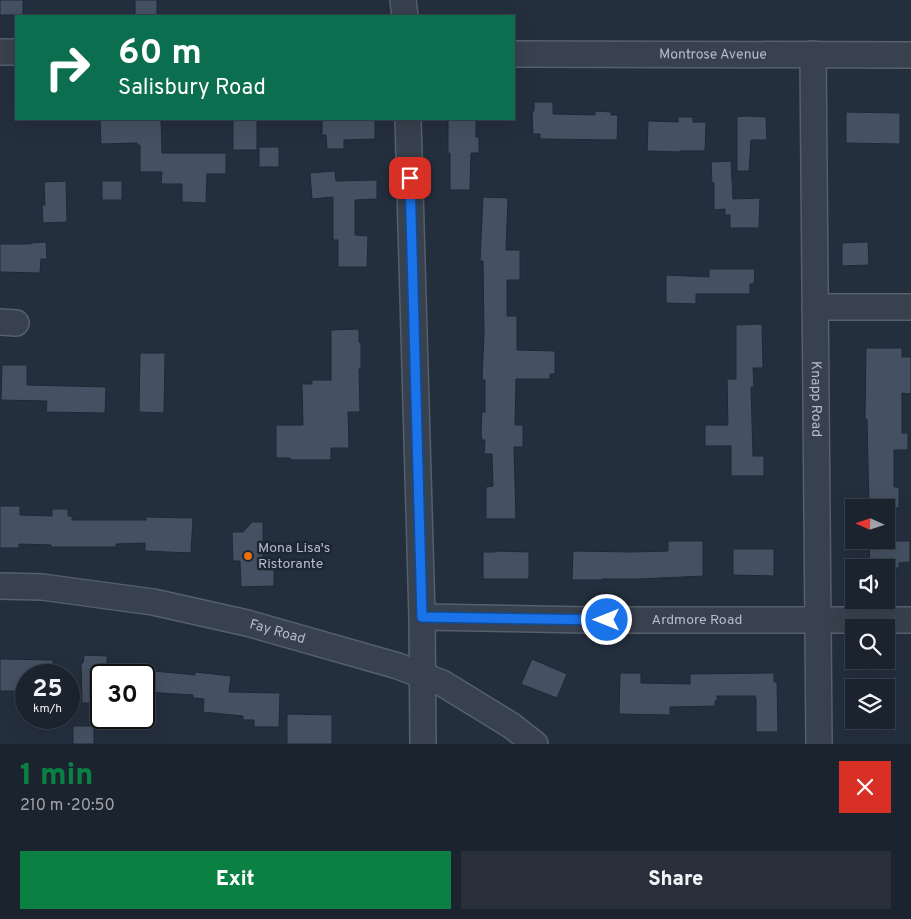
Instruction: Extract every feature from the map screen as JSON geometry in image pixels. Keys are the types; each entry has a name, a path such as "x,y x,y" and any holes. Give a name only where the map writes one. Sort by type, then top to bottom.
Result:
{"street":[{"path":"403,0 405,15"},
{"path":"0,52 15,52"},
{"name":"Montrose Avenue","path":"515,54 911,54"},
{"name":"Knapp Road","path":"813,54 819,744"},
{"path":"408,120 422,617 423,744"},
{"path":"815,307 911,307"},
{"name":"Fay Road","path":"0,586 42,587 153,602 247,623 398,666 442,682 512,726 535,744"},
{"name":"Ardmore Road","path":"422,617 588,620 911,620"}],"building":[{"path":"0,0 23,0 23,15 0,15"},
{"path":"135,0 157,0 157,15 135,15"},
{"path":"534,102 553,102 553,114 595,115 595,111 611,112 611,115 618,115 617,140 540,139 540,134 533,134 532,111 534,111"},
{"path":"846,112 900,113 900,144 846,143"},
{"path":"678,117 693,117 693,122 706,122 705,151 647,151 648,121 678,122"},
{"path":"737,117 766,117 767,140 751,140 749,171 737,171"},
{"path":"100,120 161,120 162,153 226,153 226,174 207,174 206,203 182,202 182,184 161,184 162,172 140,172 140,145 137,145 137,143 101,144"},
{"path":"233,120 257,120 257,150 233,150"},
{"path":"322,120 375,120 375,139 344,140 344,149 327,149 326,135 322,135"},
{"path":"448,120 476,120 476,137 479,137 479,153 471,153 470,190 450,190 450,153 448,153"},
{"path":"259,147 279,147 279,167 259,167"},
{"path":"731,161 733,199 760,198 759,228 730,228 730,215 725,215 725,209 714,210 714,183 712,183 711,162"},
{"path":"335,171 336,181 377,180 377,199 355,200 355,235 368,236 367,267 338,267 338,240 333,240 333,197 312,199 310,173"},
{"path":"66,181 67,222 43,223 42,205 45,205 44,182"},
{"path":"102,181 122,181 122,200 102,200"},
{"path":"483,197 508,198 506,250 520,250 520,280 507,280 507,316 517,316 517,350 555,351 555,374 550,374 550,379 516,379 515,425 523,425 523,447 514,447 516,519 486,519 486,487 493,486 492,454 484,454 485,440 482,440 481,433 482,412 485,412 485,380 482,380 484,334 483,261 480,261"},
{"path":"46,242 47,259 41,259 40,273 0,272 0,244"},
{"path":"868,242 869,265 842,266 842,243"},
{"path":"709,269 755,269 754,284 750,284 750,294 696,294 696,304 666,303 666,275 709,277"},
{"path":"762,324 763,368 753,368 754,387 751,387 753,456 764,456 764,476 731,476 731,446 705,446 705,425 728,425 727,379 736,379 736,325"},
{"path":"359,329 359,342 361,343 361,369 359,369 360,412 348,412 349,448 331,448 331,460 276,458 276,425 303,425 302,384 312,384 312,380 331,380 331,330"},
{"path":"866,348 902,348 902,357 911,357 911,394 902,393 902,433 908,433 908,450 894,450 894,487 899,487 899,508 895,508 895,499 869,499 867,419 865,419"},
{"path":"140,353 165,353 164,413 139,412"},
{"path":"2,365 27,365 27,385 106,387 105,413 46,412 47,401 1,400"},
{"path":"0,506 20,506 20,515 52,516 52,509 68,509 68,516 72,516 72,520 146,520 146,517 193,518 191,553 145,551 145,543 116,544 116,547 51,547 51,545 19,544 19,548 0,548"},
{"name":"Mona Lisa's Ristorante","path":"252,522 263,522 263,561 274,561 274,586 241,587 240,561 233,561 232,532 243,532"},
{"path":"668,541 703,541 703,576 572,580 573,551 668,551"},
{"path":"895,541 910,541 910,562 899,563 899,568 895,568 895,559 870,559 869,549 895,549"},
{"path":"733,549 774,549 774,576 733,575"},
{"path":"483,552 529,552 529,579 483,579"},
{"path":"84,655 107,656 107,664 90,664 90,703 82,703 81,663 83,663"},
{"path":"0,659 53,660 53,664 15,664 15,691 0,691"},
{"path":"532,659 567,674 557,698 521,684"},
{"path":"155,671 195,675 195,672 231,676 229,692 280,693 279,727 254,727 254,720 243,720 243,716 203,712 204,699 193,698 193,695 155,693"},
{"path":"620,673 641,673 641,683 690,684 690,674 774,673 774,682 777,682 778,732 756,732 755,696 717,696 715,706 670,707 670,715 619,714"},
{"path":"287,714 332,715 332,744 287,744"},
{"path":"80,726 90,726 90,729 94,729 94,744 73,744 73,729 80,729"}],"place":[{"name":"Mona Lisa's Ristorante","path":"248,556"}],"route":[{"path":"410,178 422,617 607,620"}]}
